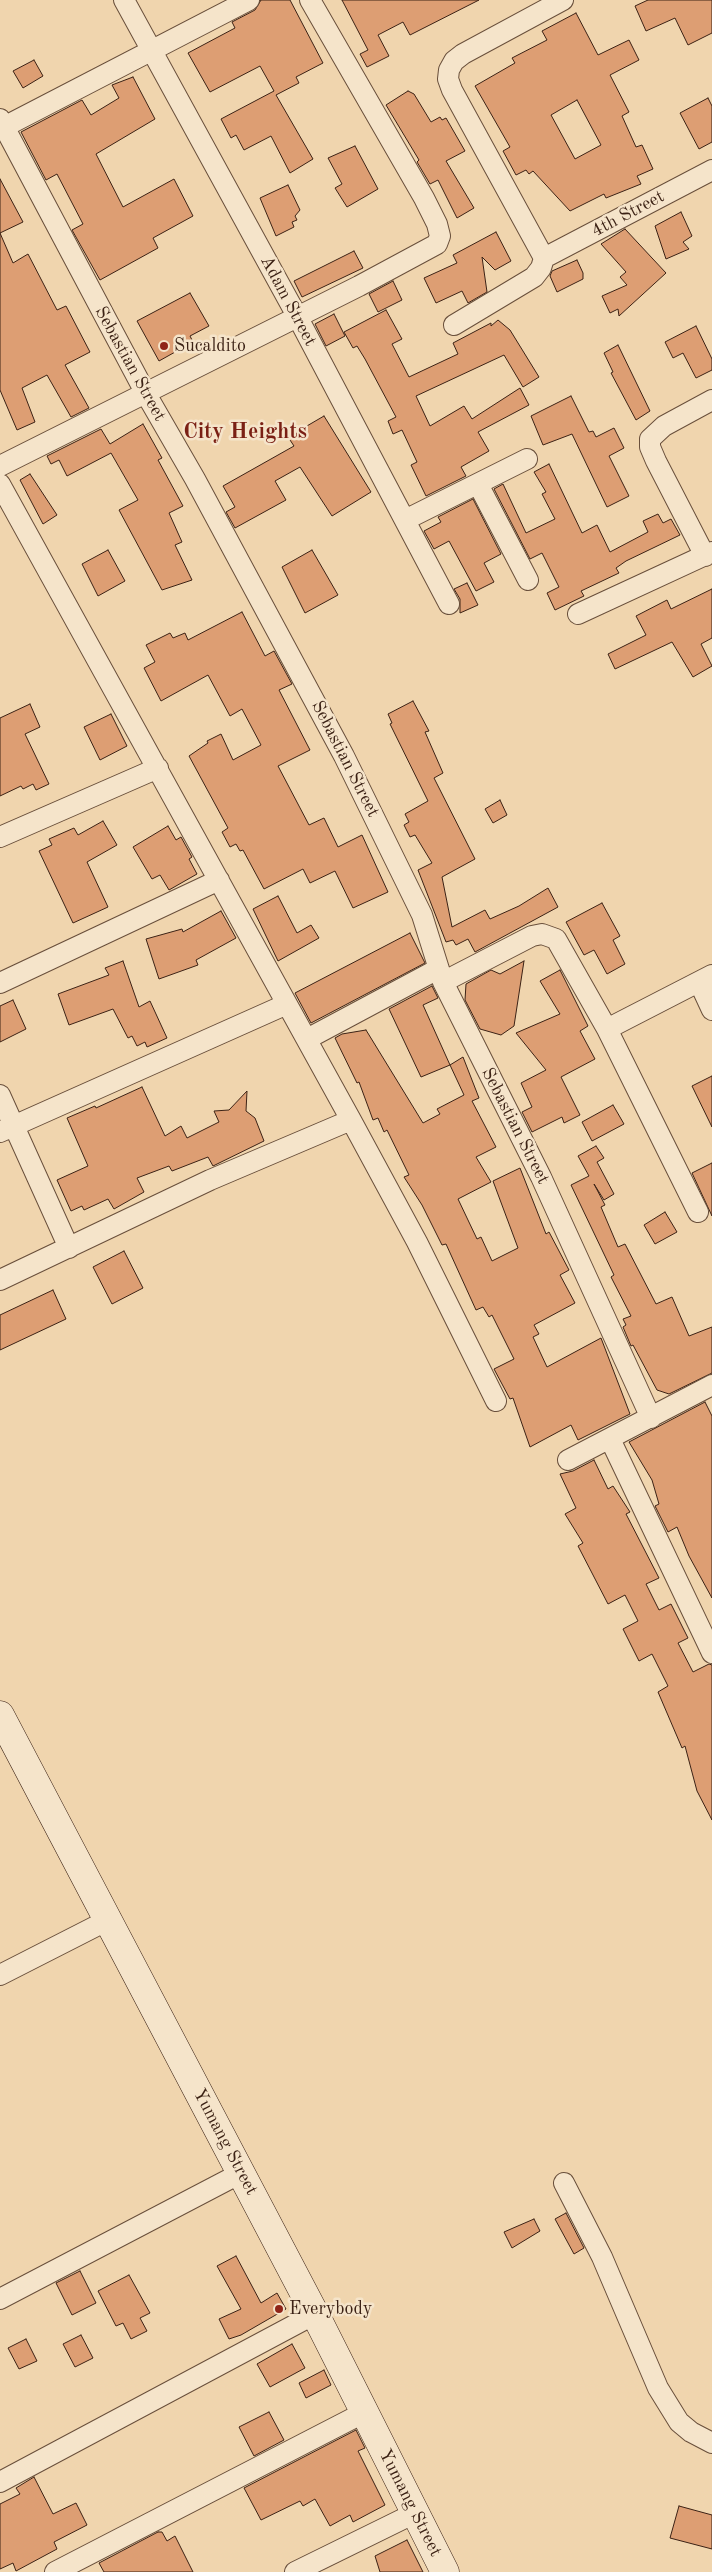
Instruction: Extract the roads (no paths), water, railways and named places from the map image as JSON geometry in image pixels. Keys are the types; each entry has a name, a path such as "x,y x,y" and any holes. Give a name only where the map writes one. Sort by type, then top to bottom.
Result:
{"main road":[{"name":"Yumang Street","path":"2,1725 108,1920 315,2314 445,2572"}],"street":[{"name":"Adam Street","path":"124,0 297,316 448,604"},
{"path":"1,125 249,0"},
{"path":"0,466 146,394 429,250 437,244 440,236 437,224 424,198 310,0"},
{"path":"454,325 534,276 541,268 544,258 452,90 448,79 449,70 463,54 563,0"},
{"name":"Sebastian Street","path":"1,125 344,756 418,906 441,976 542,1177 651,1418"},
{"name":"4th Street","path":"544,258 712,170"},
{"path":"578,614 708,554 656,461 650,447 650,438 664,426 712,400"},
{"path":"405,520 526,459"},
{"path":"0,484 351,1120 416,1242 496,1401"},
{"path":"478,484 528,580"},
{"path":"0,837 158,768"},
{"path":"0,983 219,880"},
{"path":"307,1040 441,976 532,936 542,934 549,936 562,946 607,1029 698,1212"},
{"path":"607,1029 705,979 712,1010"},
{"path":"6,1129 288,1004"},
{"path":"0,1095 6,1129 69,1248"},
{"path":"0,1280 210,1180 351,1120"},
{"path":"568,1460 712,1385"},
{"path":"610,1439 712,1653"},
{"path":"0,1975 108,1920"},
{"path":"0,2299 241,2173"},
{"path":"564,2183 602,2257 658,2388 679,2422 691,2432 712,2443"},
{"path":"0,2482 315,2314"},
{"path":"55,2572 365,2412"},
{"path":"295,2572 415,2513"}],"place":[{"name":"Sucaldito","path":"164,346"},
{"name":"Everybody","path":"279,2309"}],"district":[{"name":"City Heights","path":"245,432"}]}
